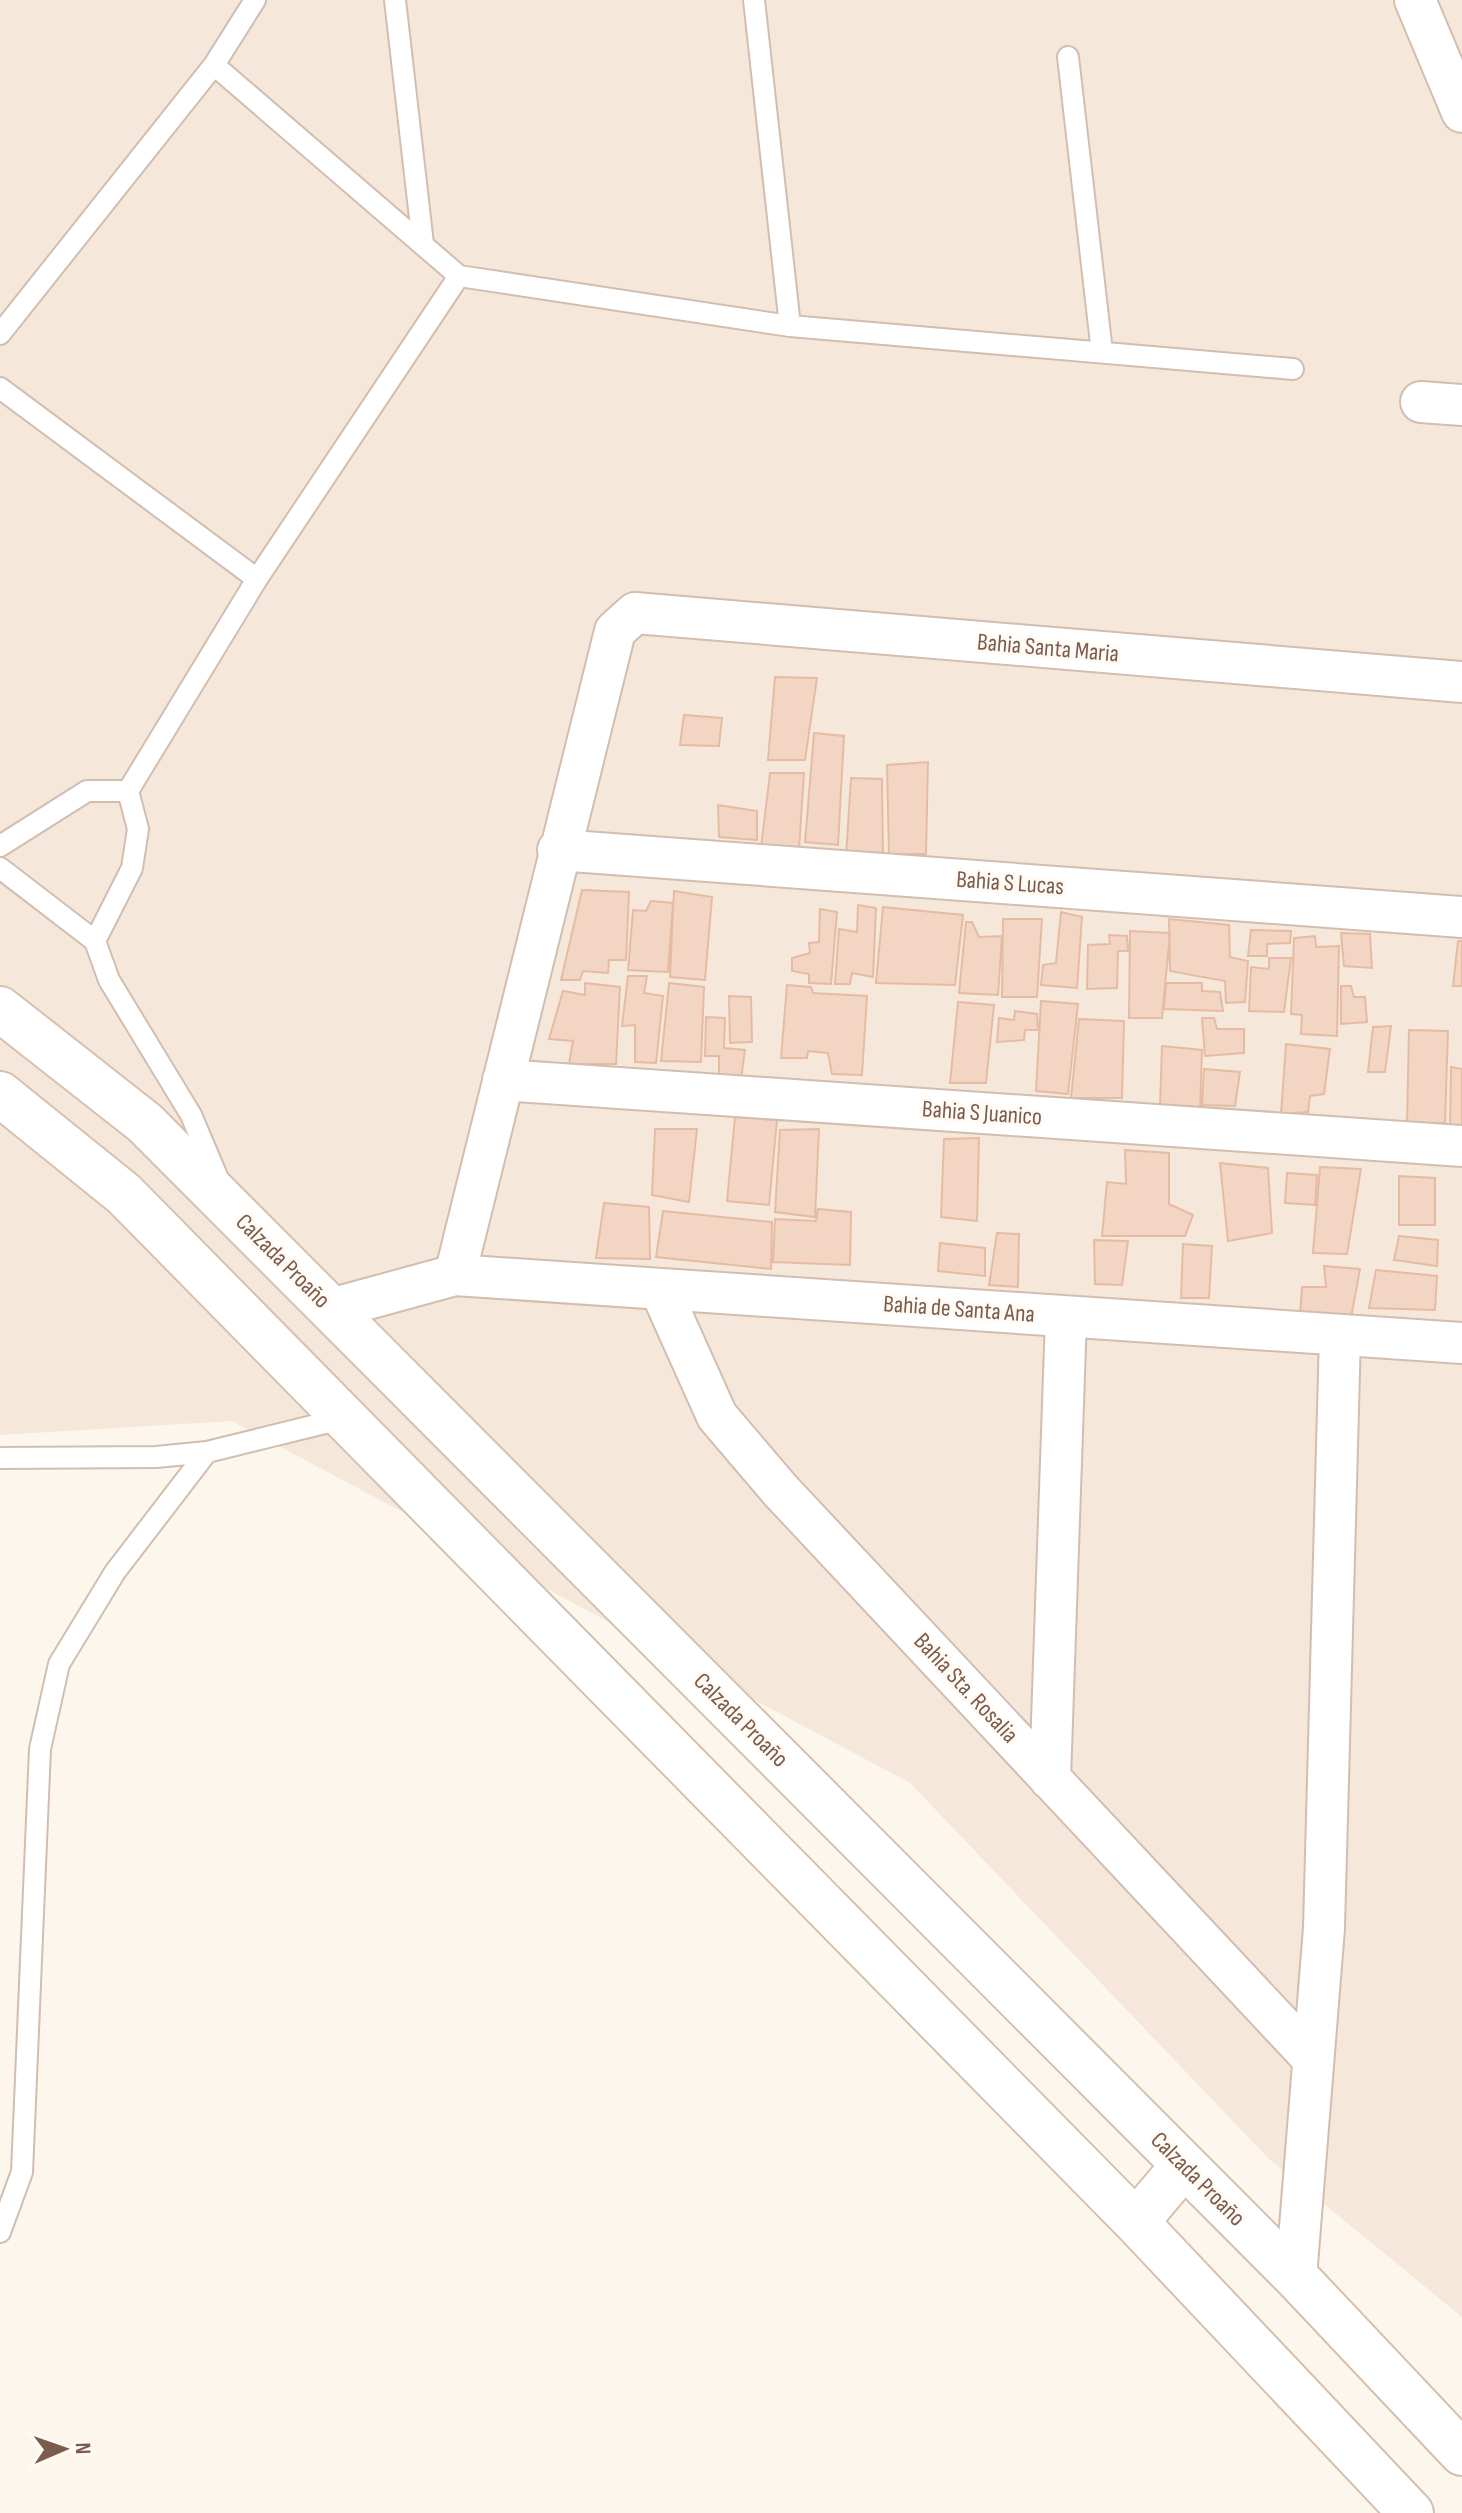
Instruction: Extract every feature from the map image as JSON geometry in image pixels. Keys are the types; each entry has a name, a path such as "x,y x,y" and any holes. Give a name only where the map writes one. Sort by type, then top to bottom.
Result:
{"main road":[{"name":"Calzada Proaño","path":"0,1009 145,1123 1296,2277 1462,2453"},
{"path":"0,1094 124,1194 1136,2222 1411,2513"},
{"path":"1136,2222 1184,2165"}],"street":[{"path":"1415,0 1462,112"},
{"path":"1421,402 1462,405"},
{"name":"Bahia Santa Maria","path":"558,850 615,631 635,613 1462,682"},
{"path":"455,1275 558,850"},
{"name":"Bahia S Lucas","path":"558,850 1462,917"},
{"name":"Bahia S Juanico","path":"503,1080 1462,1146"},
{"name":"Bahia de Santa Ana","path":"331,1309 455,1275 1462,1343"},
{"name":"Bahia Sta. Rosalia","path":"660,1289 717,1416 780,1490 1313,2059"},
{"path":"1050,1779 1066,1317"},
{"path":"1296,2277 1324,1928 1340,1335"}],"lane":[{"path":"0,334 214,65 255,0"},
{"path":"395,0 423,244"},
{"path":"754,0 790,326"},
{"path":"1068,57 1102,352"},
{"path":"214,65 459,276 790,326 1293,369"},
{"path":"95,941 132,868 138,829 128,791 257,579 459,276"},
{"path":"0,388 257,579"},
{"path":"0,846 87,791 128,791"},
{"path":"0,868 95,941 109,980 191,1115 231,1209"},
{"path":"0,1458 156,1457 207,1452 345,1418"},
{"path":"0,2232 22,2172 40,1749 59,1664 115,1572 207,1452"}],"shaded area":[{"path":"0,0 1462,0 1462,2317 1269,2159 910,1783 232,1421 0,1435"}],"building":[{"path":"775,677 817,678 805,760 768,760"},
{"path":"684,715 722,718 719,746 680,745"},
{"path":"814,733 844,736 838,845 805,842"},
{"path":"928,762 926,854 889,854 887,765"},
{"path":"770,773 804,773 799,850 761,848"},
{"path":"851,778 882,779 883,857 846,857"},
{"path":"718,805 757,811 757,840 719,837"},
{"path":"582,890 629,892 626,960 609,960 608,973 583,971 580,980 561,980"},
{"path":"674,891 712,897 705,980 670,977"},
{"path":"651,901 673,903 668,972 628,970 633,910 646,911"},
{"path":"858,905 876,908 873,977 852,973 850,984 835,984 839,929 857,932"},
{"path":"883,907 963,915 955,985 876,983"},
{"path":"820,909 837,912 831,984 809,983 809,974 792,971 792,958 810,953 809,943 819,942"},
{"path":"1061,912 1082,917 1077,988 1041,985 1043,965 1056,963"},
{"path":"1003,919 1042,919 1037,997 1002,997"},
{"path":"1169,919 1229,925 1230,957 1248,961 1245,1002 1226,1003 1225,981 1170,971"},
{"path":"966,922 972,922 979,937 1002,936 998,995 959,993"},
{"path":"1251,930 1291,931 1290,943 1267,944 1267,956 1248,956"},
{"path":"1130,931 1170,933 1162,1018 1129,1018"},
{"path":"1341,933 1370,934 1372,968 1344,966"},
{"path":"1109,935 1127,936 1128,951 1118,951 1117,988 1087,989 1088,945 1110,944"},
{"path":"1315,936 1316,947 1339,946 1337,1036 1301,1034 1302,1015 1291,1014 1294,938"},
{"path":"1458,941 1462,941 1462,986 1453,986"},
{"path":"1269,958 1291,958 1284,1012 1249,1011 1251,967 1269,969"},
{"path":"628,976 647,976 644,993 663,996 656,1063 635,1062 635,1025 622,1026"},
{"path":"585,983 620,987 616,1064 569,1064 573,1041 549,1039 563,991 585,995"},
{"path":"669,983 704,987 701,1062 661,1061"},
{"path":"1166,983 1202,983 1202,991 1220,992 1223,1011 1164,1009"},
{"path":"787,985 811,987 813,993 867,996 862,1075 832,1074 828,1053 808,1051 807,1058 781,1058"},
{"path":"1341,986 1351,986 1354,997 1365,997 1367,1022 1341,1024"},
{"path":"729,996 751,997 752,1042 730,1043"},
{"path":"1041,1001 1078,1004 1068,1094 1036,1091"},
{"path":"958,1002 994,1005 986,1083 950,1083"},
{"path":"1015,1011 1037,1014 1038,1030 1025,1030 1024,1040 997,1042 999,1018 1014,1020"},
{"path":"706,1017 725,1018 724,1048 745,1050 741,1079 719,1078 719,1056 705,1056"},
{"path":"1202,1018 1214,1018 1217,1029 1244,1029 1244,1053 1205,1056"},
{"path":"1079,1019 1124,1021 1122,1098 1071,1098"},
{"path":"1391,1026 1385,1072 1368,1072 1373,1027"},
{"path":"1409,1030 1448,1031 1445,1123 1407,1123"},
{"path":"1286,1044 1330,1049 1324,1094 1310,1096 1308,1112 1281,1114"},
{"path":"1162,1046 1202,1050 1200,1110 1160,1107"},
{"path":"1451,1067 1462,1069 1462,1127 1450,1127"},
{"path":"1204,1069 1240,1072 1235,1106 1202,1105"},
{"path":"735,1117 777,1120 769,1205 727,1201"},
{"path":"655,1129 697,1129 689,1202 652,1195"},
{"path":"819,1129 815,1217 775,1212 780,1130"},
{"path":"979,1138 977,1221 941,1217 944,1139"},
{"path":"1125,1150 1169,1153 1169,1204 1193,1215 1185,1236 1102,1236 1107,1182 1126,1184"},
{"path":"1220,1163 1268,1168 1272,1233 1228,1241"},
{"path":"1320,1167 1361,1169 1347,1254 1313,1253"},
{"path":"1287,1173 1317,1175 1315,1205 1285,1203"},
{"path":"1399,1176 1435,1178 1435,1225 1399,1225"},
{"path":"604,1203 649,1207 650,1259 596,1258"},
{"path":"818,1209 851,1212 850,1265 773,1262 775,1219 816,1221"},
{"path":"663,1211 772,1222 771,1269 656,1257"},
{"path":"997,1233 1019,1234 1018,1287 989,1285"},
{"path":"1399,1236 1438,1240 1437,1266 1394,1260"},
{"path":"1094,1240 1128,1241 1122,1285 1095,1284"},
{"path":"940,1243 985,1248 985,1276 938,1271"},
{"path":"1183,1244 1212,1246 1209,1298 1181,1298"},
{"path":"1324,1266 1360,1269 1351,1318 1300,1316 1302,1287 1326,1287"},
{"path":"1376,1270 1437,1276 1435,1310 1369,1308"}]}
